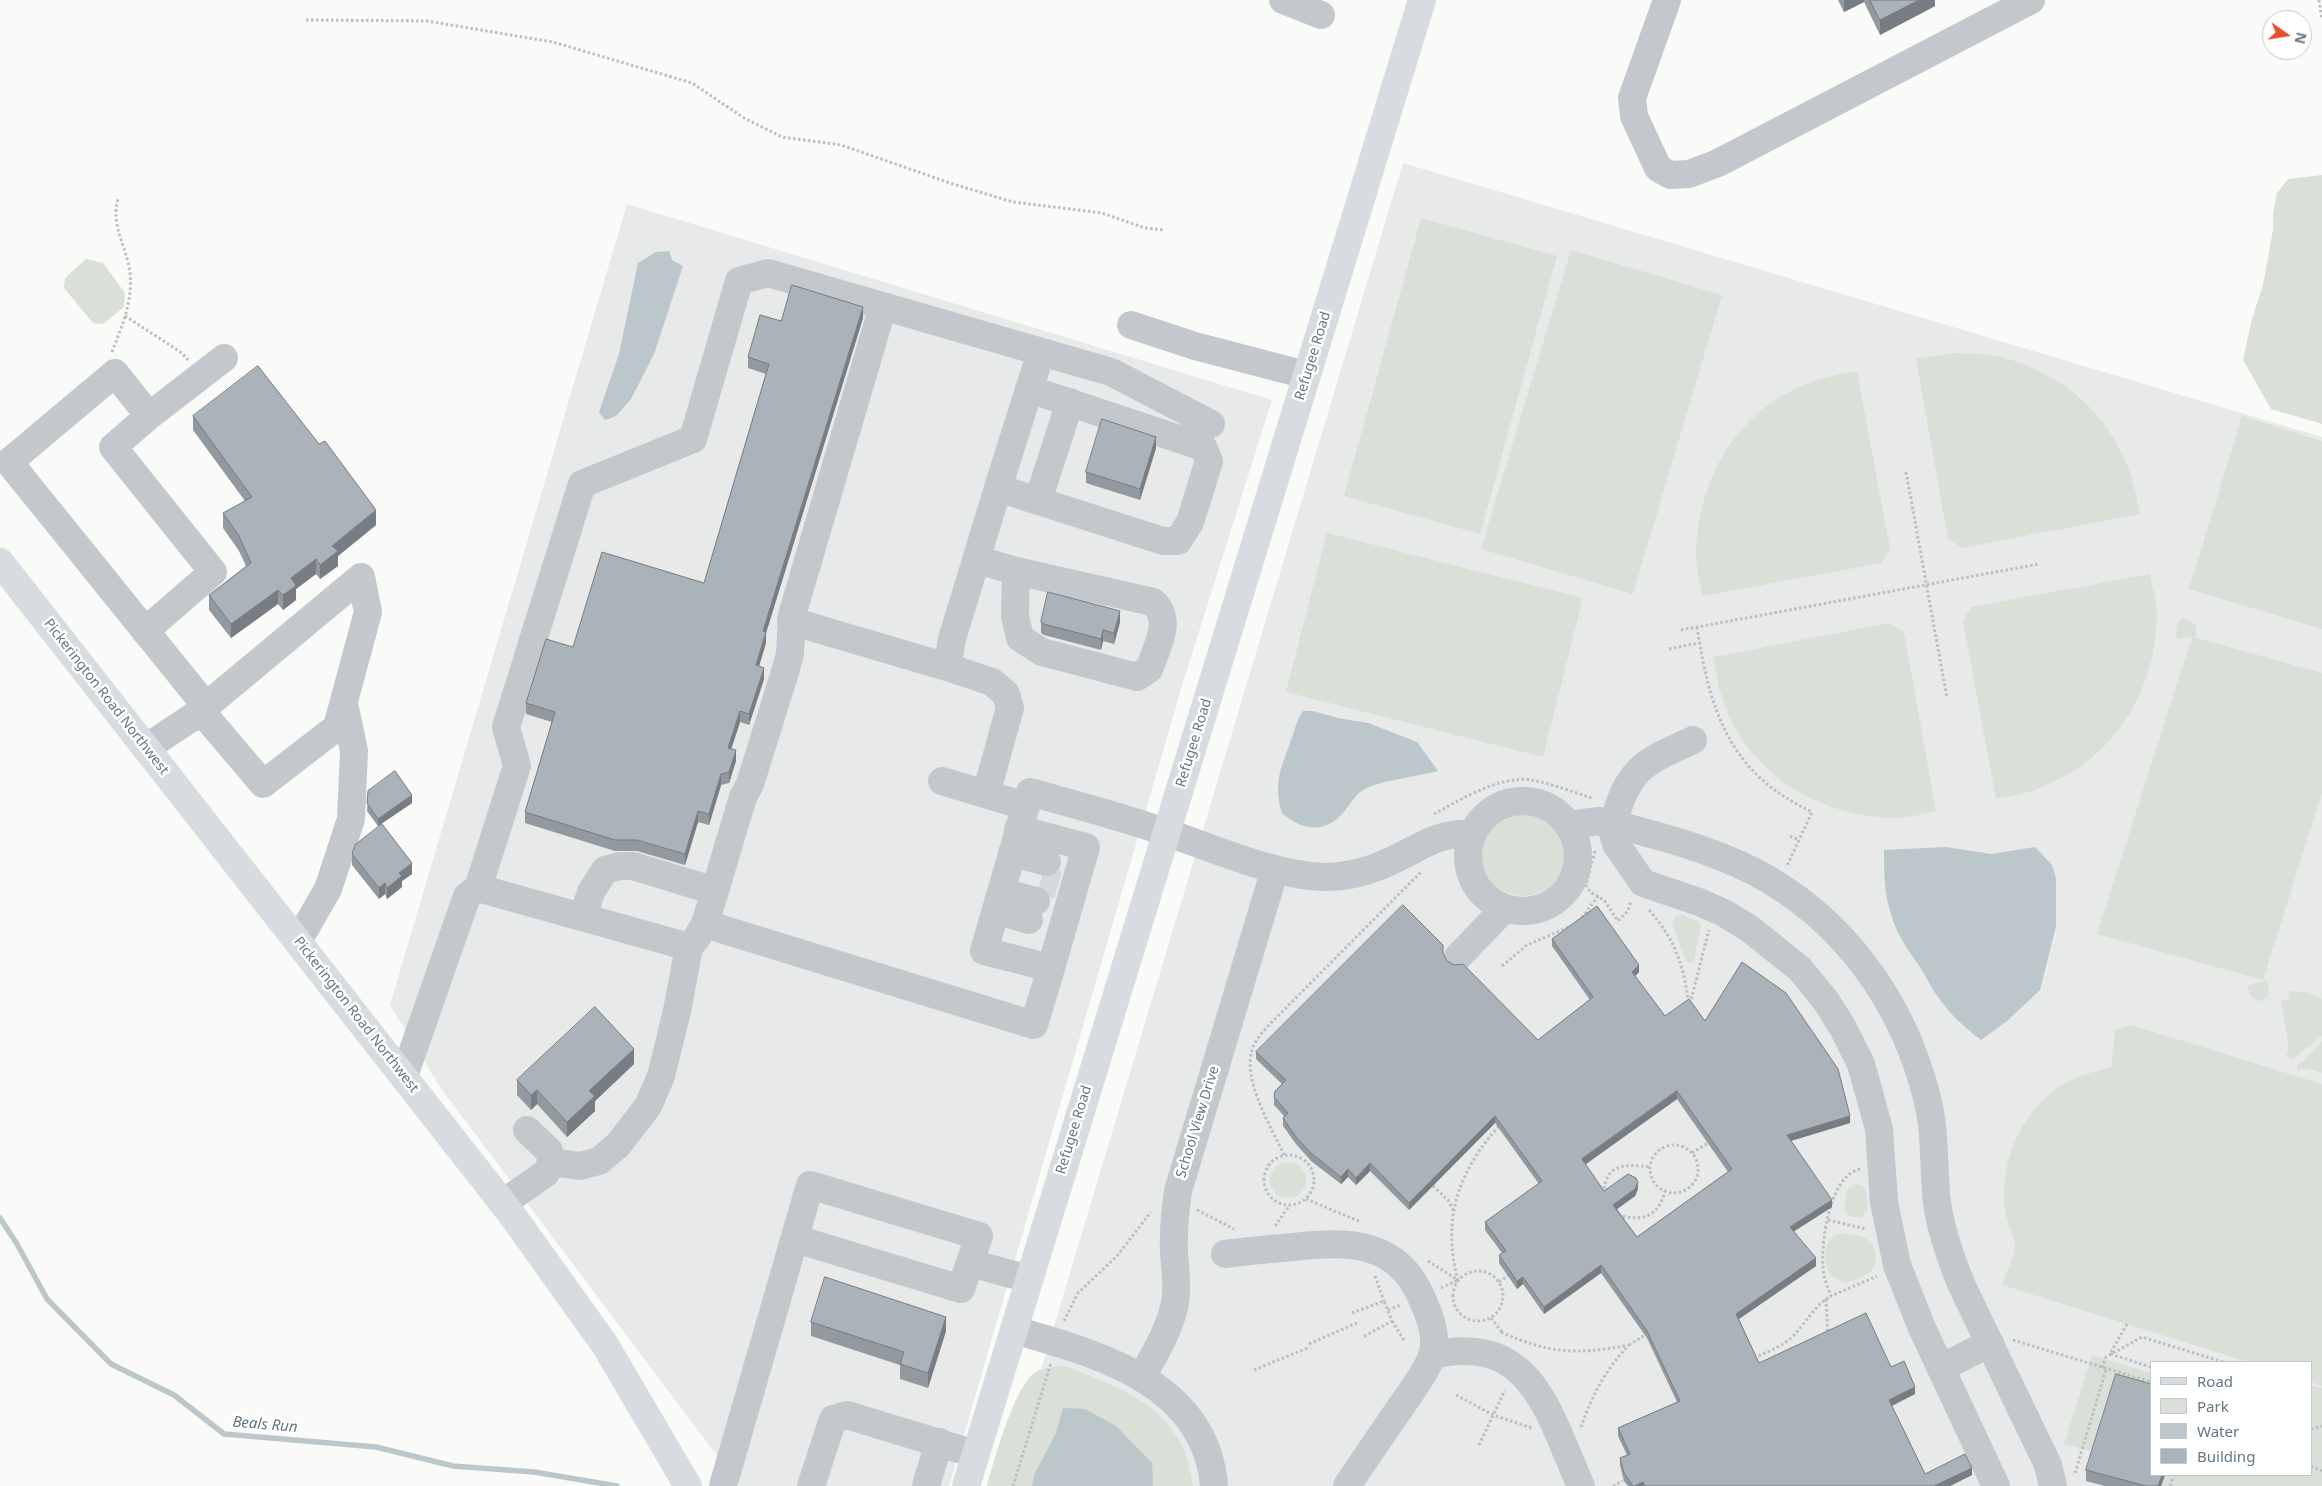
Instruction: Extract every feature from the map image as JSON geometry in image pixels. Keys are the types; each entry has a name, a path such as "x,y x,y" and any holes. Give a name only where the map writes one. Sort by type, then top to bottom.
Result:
{"main road":[{"name":"Refugee Road","path":"966,1486 1422,0"},
{"name":"Pickerington Road Northwest","path":"0,562 503,1203 605,1345 688,1486"}],"street":[{"path":"1283,0 1321,15"},
{"path":"1667,0 1632,98 1634,116 1658,168 1670,174 1689,174 1718,163 2031,0"},
{"path":"404,1076 467,896 478,888 517,766 506,727 582,484 693,439 740,281 768,273 1112,372 1207,435"},
{"path":"552,1162 580,1166 598,1160 618,1145 648,1106 661,1076 677,1010 689,947 705,924 790,654 791,621 883,306"},
{"path":"1131,325 1195,346 1306,375"},
{"path":"947,667 952,639 1041,352"},
{"path":"145,631 213,572 113,446 224,358"},
{"path":"146,748 200,711 361,577 368,612 337,727 263,784 200,711 145,631 9,462 115,374 149,416"},
{"path":"1029,389 1070,402 1207,435"},
{"path":"1038,501 1070,402"},
{"path":"998,488 1162,541 1178,541 1190,522 1208,461 1207,435"},
{"path":"978,560 1016,571 1153,602 1160,608 1164,622 1149,669 1137,676 1042,652 1020,638 1015,616 1016,571"},
{"path":"791,621 992,682 1006,694 1010,708 986,794 1010,860 1054,895"},
{"path":"298,941 328,888 351,819 354,751 344,702"},
{"path":"1693,740 1652,759 1633,775 1620,798 1613,828 1616,844 1643,883 1699,902 1724,913 1750,929 1800,969 1826,1001 1843,1028 1861,1064 1879,1129 1884,1202 1889,1234 1908,1298 1996,1486"},
{"path":"942,781 986,794"},
{"path":"1051,968 984,951 1030,792 1166,832 1275,869 1308,875 1351,875 1372,870 1423,843 1459,833 1472,834"},
{"path":"1514,801 1532,801 1550,807 1564,818 1568,825 1574,833 1578,851 1577,869 1570,886 1558,900 1542,908 1524,912 1505,908 1489,900 1477,886 1470,870 1468,851 1472,834 1482,818 1497,807 1514,801"},
{"path":"1568,825 1598,821 1613,828 1690,846 1752,871 1771,882 1833,927 1868,969 1896,1012 1927,1098 1934,1132 1938,1204 1943,1234 1962,1286 2001,1342 2048,1465 2064,1481"},
{"path":"705,924 1034,1025 1051,968 1054,895 1086,847 1010,860"},
{"path":"1010,860 1054,895"},
{"path":"583,917 591,892 605,870 620,866 633,866 715,891"},
{"name":"School View Drive","path":"1142,1377 1170,1324 1177,1283 1174,1252 1176,1206 1183,1171 1275,869"},
{"path":"478,888 689,947"},
{"path":"1458,957 1505,908"},
{"path":"503,1203 546,1173 552,1162 549,1151 527,1130"},
{"path":"723,1486 796,1239 810,1185 979,1236 961,1288 796,1239"},
{"path":"1232,1243 1328,1243 1370,1247 1403,1269 1419,1289 1428,1312 1433,1336 1432,1355 1419,1380 1347,1486"},
{"path":"970,1263 1029,1279"},
{"path":"1014,1330 1065,1345 1142,1377 1179,1406 1193,1425 1206,1450 1214,1486"},
{"path":"1941,1368 2001,1342"},
{"path":"1432,1355 1467,1351 1487,1353 1508,1361 1528,1377 1541,1398 1568,1430 1581,1486"},
{"path":"811,1486 833,1419 847,1415 976,1454"},
{"path":"926,1486 939,1442"}],"path":[{"path":"2319,0 2322,19"},
{"path":"306,20 427,21 553,42 692,83 744,118 782,137 841,145 952,184 1013,202 1102,213 1145,228 1165,230"},
{"path":"115,374 110,358 130,299 130,273 116,224 118,199"},
{"path":"125,316 182,353 201,375"},
{"path":"1906,472 1947,698"},
{"path":"1681,630 2039,564"},
{"path":"1696,627 1707,686 1721,725 1732,742 1767,784 1797,805 1812,812 1785,871 1771,882"},
{"path":"1669,649 1699,644"},
{"path":"1613,828 1596,849 1586,885 1588,890 1604,900 1617,922 1628,912 1632,898"},
{"path":"1790,836 1799,840"},
{"path":"1284,1156 1253,1085 1250,1073 1253,1047 1266,1028 1421,873 1423,843"},
{"path":"1579,920 1598,896"},
{"path":"1645,906 1664,927 1683,968 1689,1007 1711,922"},
{"path":"1502,966 1527,945 1575,923"},
{"path":"1458,1280 1452,1256 1453,1210 1470,1163 1506,1118"},
{"path":"1692,1153 1708,1143"},
{"path":"1679,1146 1692,1153 1698,1166 1694,1182 1682,1192 1665,1191 1653,1180 1651,1167 1653,1157 1664,1147 1679,1146"},
{"path":"1270,1233 1289,1206 1306,1199 1314,1185 1312,1169 1300,1158 1284,1156 1277,1158 1266,1170 1264,1187 1273,1201 1289,1206"},
{"path":"1604,1194 1606,1178 1618,1168 1628,1165 1651,1167"},
{"path":"1831,1296 1824,1279 1822,1261 1823,1240 1828,1220 1843,1178 1850,1172 1863,1168"},
{"path":"1433,1186 1448,1200 1453,1210"},
{"path":"1617,1214 1634,1218 1651,1214 1662,1202 1665,1191"},
{"path":"1306,1199 1364,1223"},
{"path":"1176,1206 1198,1211 1232,1243"},
{"path":"1828,1220 1875,1231"},
{"path":"1426,1260 1458,1280"},
{"path":"1472,1271 1481,1271 1490,1274 1499,1282 1504,1295 1502,1304 1493,1316 1478,1322 1463,1317 1454,1304 1454,1289 1458,1280 1472,1271"},
{"path":"1753,1359 1790,1339 1802,1327 1815,1307 1826,1298 1884,1273"},
{"path":"1499,1282 1508,1276"},
{"path":"1826,1298 1829,1338"},
{"path":"1352,1312 1384,1301 1392,1321 1405,1342"},
{"path":"1363,1336 1392,1321"},
{"path":"1254,1370 1357,1323"},
{"path":"2110,1354 2127,1324"},
{"path":"1456,1396 1493,1416 1525,1427 1568,1430 1616,1359 1630,1345 1655,1329"},
{"path":"1501,1332 1530,1344 1566,1352 1601,1350 1630,1345"},
{"path":"2064,1481 2104,1368 2106,1357 2142,1337 2220,1361"},
{"path":"2001,1342 2150,1382"},
{"path":"2110,1354 2150,1367"},
{"path":"1479,1445 1508,1384"},
{"path":"1613,1486 1624,1481"}],"shaded area":[{"path":"1403,163 2322,437 2322,1486 1006,1486"},
{"path":"627,204 1272,400 1184,679 949,1486 740,1486 442,1090 390,1005"}],"green space":[{"path":"2322,175 2322,424 2271,409 2243,360 2252,319 2263,285 2273,230 2273,213 2277,193 2288,179"},
{"path":"1421,218 1557,256 1480,534 1344,496"},
{"path":"1571,250 1722,295 1633,594 1481,549"},
{"path":"86,259 103,263 125,293 124,307 103,324 93,323 64,288 65,278"},
{"path":"1955,353 1984,354 2023,364 2044,373 2080,398 2110,432 2121,451 2132,478 2140,514 1962,548 1948,539 1916,359"},
{"path":"1857,371 1890,549 1881,563 1703,596 1696,559 1699,525 1705,498 1715,472 1728,448 1745,426 1765,408 1789,392 1816,380"},
{"path":"2242,416 2322,441 2322,629 2189,589"},
{"path":"1327,533 1583,598 1543,757 1286,692"},
{"path":"2150,574 2157,610 2154,644 2148,672 2138,697 2125,721 2108,742 2088,761 2064,777 2032,791 1996,799 1963,621 1971,607"},
{"path":"2185,618 2195,624 2197,636 2193,637 2322,673 2322,792 2263,980 2097,934 2192,637 2177,639 2176,629 2178,622"},
{"path":"1890,623 1904,632 1936,811 1900,818 1866,815 1839,809 1813,799 1789,786 1768,769 1749,749 1734,725 1722,698 1713,657"},
{"path":"1523,812 1546,819 1558,831 1565,854 1558,877 1546,889 1523,896 1500,889 1488,877 1481,854 1488,831 1500,819"},
{"path":"1682,915 1697,921 1701,926 1694,960 1691,963 1686,961 1672,923 1676,916"},
{"path":"2266,980 2269,989 2268,996 2261,1001 2255,1000 2247,986"},
{"path":"2288,991 2305,992 2322,999 2322,1036 2292,1059 2286,1057 2289,1048 2281,1001 2289,1000"},
{"path":"2131,1025 2322,1084 2322,1386 2312,1382 2312,1361 2245,1361 2002,1285 2015,1249 2014,1240 2007,1221 2004,1183 2007,1165 2020,1131 2030,1115 2055,1089 2086,1074 2111,1067 2115,1030"},
{"path":"2322,1041 2322,1073 2306,1068 2298,1071 2297,1065 2303,1062"},
{"path":"1288,1162 1300,1168 1306,1180 1300,1192 1288,1198 1276,1192 1270,1180 1276,1168"},
{"path":"1855,1184 1863,1186 1866,1192 1867,1210 1861,1218 1850,1216 1844,1210 1847,1190"},
{"path":"1840,1233 1861,1236 1871,1242 1876,1258 1872,1270 1861,1278 1845,1283 1830,1275 1825,1257 1830,1240"},
{"path":"2092,1355 2150,1373 2150,1476 2312,1476 2312,1386 2322,1388 2322,1486 2105,1486 2086,1481 2095,1452 2064,1444"},
{"path":"1064,1366 1118,1388 1150,1407 1164,1420 1175,1434 1185,1452 1193,1486 987,1486 1012,1409 1027,1381 1037,1371"}],"water":[{"path":"669,251 672,260 683,266 654,354 631,399 616,416 605,420 599,412 619,354 638,263 656,252"},
{"path":"1303,711 1313,711 1338,718 1368,723 1417,742 1438,771 1388,781 1363,790 1340,816 1326,825 1311,827 1296,823 1282,813 1278,784 1284,759 1297,722"},
{"path":"1946,847 1991,854 2035,847 2052,865 2056,878 2056,926 2040,990 2007,1021 1981,1040 1958,1020 1936,994 1899,935 1887,898 1884,850"},
{"path":"1063,1408 1085,1409 1116,1426 1152,1463 1153,1486 1032,1486 1035,1473 1056,1433"}],"building":[{"path":"1870,0 1919,0 1880,20"},
{"path":"792,285 863,307 763,631 766,632 756,665 764,668 749,714 740,711 728,748 736,750 729,772 721,774 709,814 698,811 685,854 637,840 615,840 525,812 555,712 526,703 546,639 573,647 602,552 704,583 769,364 748,357 760,315 781,321"},
{"path":"258,366 319,444 325,441 376,510 332,546 338,551 320,565 316,559 291,578 296,586 283,595 278,590 231,624 209,595 251,563 239,536 223,513 252,497 193,416"},
{"path":"1102,419 1156,437 1140,489 1086,472"},
{"path":"1048,592 1120,611 1114,633 1103,630 1101,639 1044,624 1041,622"},
{"path":"395,771 412,795 378,819 367,803 368,791"},
{"path":"382,824 412,863 399,873 402,876 387,888 385,883 379,888 352,854 355,845"},
{"path":"1403,905 1443,945 1443,953 1447,961 1454,965 1463,964 1538,1040 1593,997 1552,939 1597,906 1639,965 1632,972 1665,1016 1689,999 1705,1021 1742,962 1786,993 1838,1069 1850,1116 1787,1135 1832,1200 1790,1227 1816,1258 1736,1314 1759,1363 1866,1313 1891,1367 1904,1361 1915,1387 1889,1400 1925,1474 1965,1454 1972,1468 1934,1486 1645,1486 1643,1482 1633,1486 1624,1473 1620,1458 1630,1454 1618,1428 1680,1401 1647,1331 1601,1265 1544,1307 1523,1277 1517,1281 1499,1255 1506,1251 1485,1222 1542,1181 1495,1116 1409,1203 1370,1163 1356,1178 1348,1169 1341,1177 1311,1153 1296,1137 1283,1118 1288,1113 1274,1097 1275,1091 1286,1080 1256,1052","holes":["1677,1091 1732,1169 1637,1237 1613,1205 1635,1189 1638,1182 1636,1178 1628,1174 1604,1191 1582,1159"]},
{"path":"595,1007 634,1049 589,1091 595,1096 567,1122 537,1090 531,1095 517,1080"},
{"path":"825,1277 946,1317 928,1373 900,1364 904,1352 811,1322"},
{"path":"2116,1374 2150,1384 2150,1476 2162,1476 2158,1486 2146,1486 2086,1470"}],"waterway":[{"name":"Beals Run","path":"0,1218 17,1244 47,1299 111,1364 174,1395 224,1434 376,1447 453,1466 534,1472 617,1486"}],"tunnel":[{"path":"1041,880 1058,885"}]}
